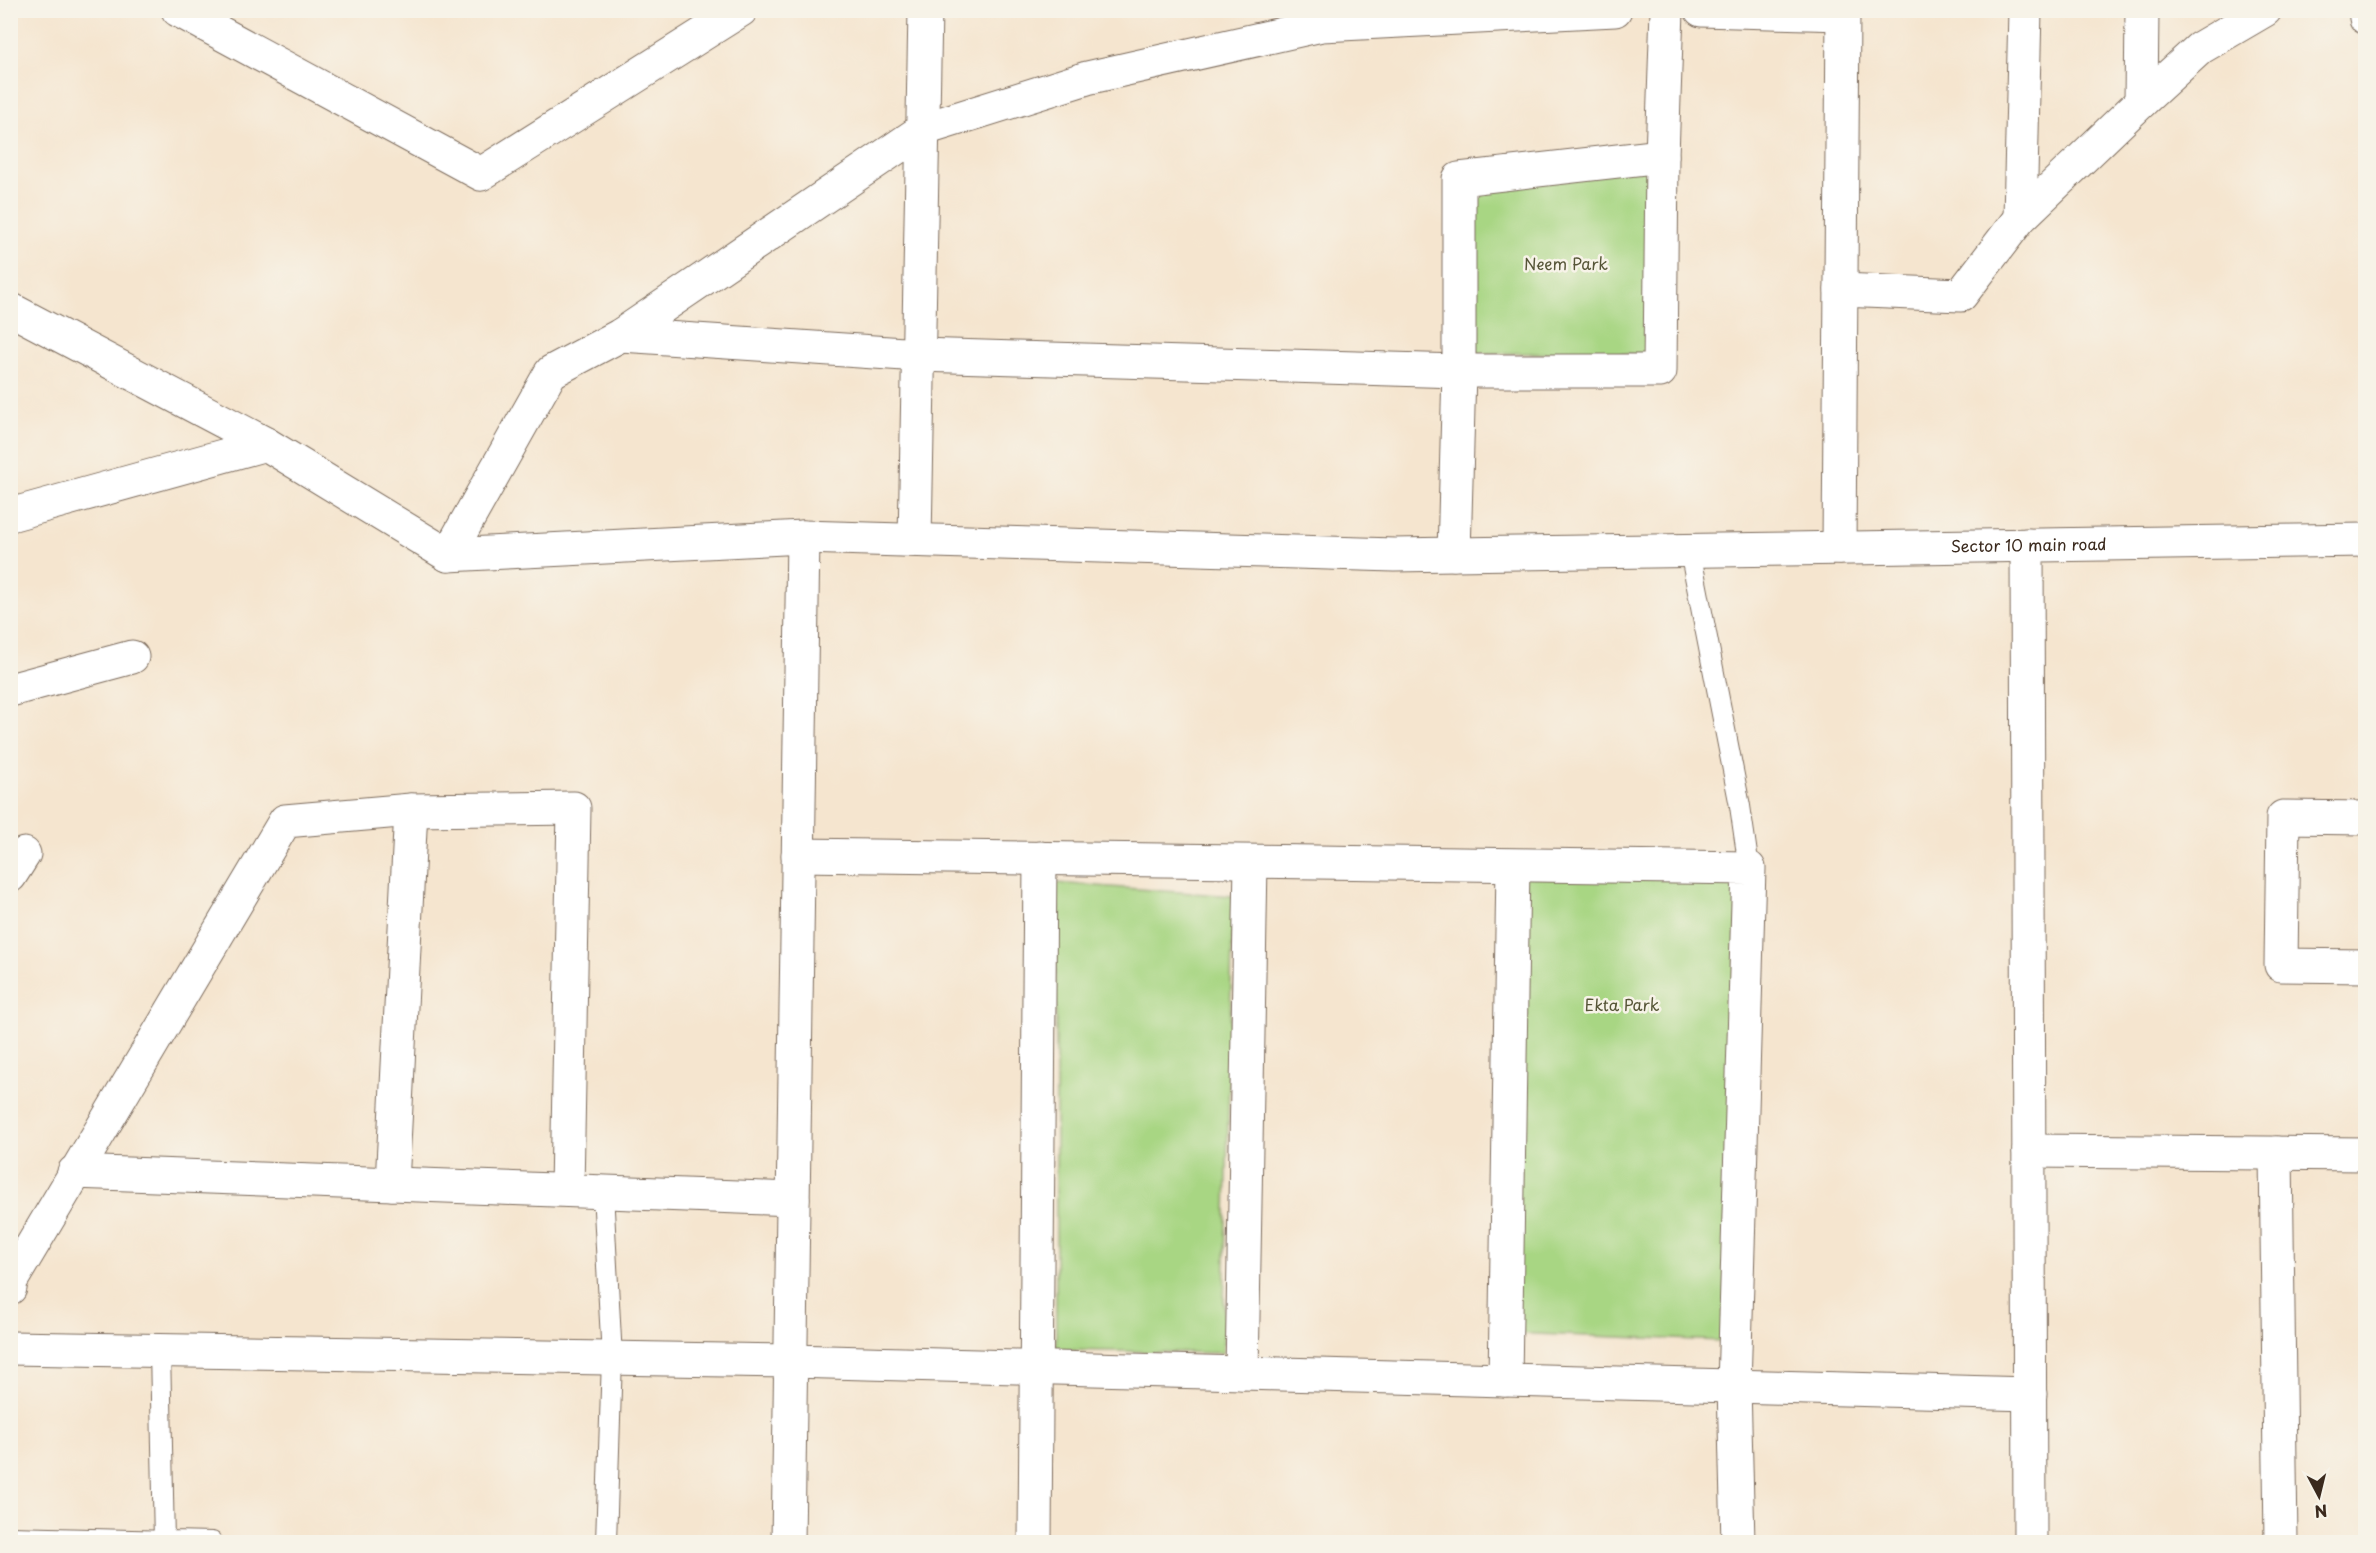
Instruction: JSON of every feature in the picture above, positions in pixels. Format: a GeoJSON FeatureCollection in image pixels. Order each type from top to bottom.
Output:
{"type":"FeatureCollection","features":[{"type":"Feature","properties":{"kind":"street"},"geometry":{"type":"LineString","coordinates":[[178,10],[481,174],[731,12]]}},
{"type":"Feature","properties":{"kind":"street"},"geometry":{"type":"LineString","coordinates":[[915,540],[925,10]]}},
{"type":"Feature","properties":{"kind":"street"},"geometry":{"type":"LineString","coordinates":[[10,309],[266,444],[448,555],[551,372],[621,335],[924,129],[1087,78],[1322,25],[1615,10]]}},
{"type":"Feature","properties":{"kind":"street"},"geometry":{"type":"LineString","coordinates":[[621,335],[919,355],[1459,370],[1660,371],[1662,156],[1667,10]]}},
{"type":"Feature","properties":{"kind":"street"},"geometry":{"type":"LineString","coordinates":[[1701,10],[1843,12],[1839,548]]}},
{"type":"Feature","properties":{"kind":"street"},"geometry":{"type":"LineString","coordinates":[[2020,218],[2025,10]]}},
{"type":"Feature","properties":{"kind":"street"},"geometry":{"type":"LineString","coordinates":[[2141,102],[2142,10]]}},
{"type":"Feature","properties":{"kind":"street"},"geometry":{"type":"LineString","coordinates":[[1841,290],[1961,295],[2020,218],[2141,102],[2200,48],[2265,10]]}},
{"type":"Feature","properties":{"kind":"street"},"geometry":{"type":"LineString","coordinates":[[2365,10],[2366,18]]}},
{"type":"Feature","properties":{"kind":"street"},"geometry":{"type":"LineString","coordinates":[[1454,554],[1459,370],[1459,179],[1662,156]]}},
{"type":"Feature","properties":{"kind":"street"},"geometry":{"type":"LineString","coordinates":[[10,514],[266,444]]}},
{"type":"Feature","properties":{"kind":"street"},"geometry":{"type":"LineString","coordinates":[[788,1542],[802,537]]}},
{"type":"Feature","properties":{"kind":"street","name":"Sector 10 main road"},"geometry":{"type":"LineString","coordinates":[[448,555],[802,537],[1394,555],[2366,540]]}},
{"type":"Feature","properties":{"kind":"street"},"geometry":{"type":"LineString","coordinates":[[2027,545],[2030,1542]]}},
{"type":"Feature","properties":{"kind":"street"},"geometry":{"type":"LineString","coordinates":[[10,690],[132,657]]}},
{"type":"Feature","properties":{"kind":"street"},"geometry":{"type":"LineString","coordinates":[[10,1288],[11,1281],[74,1172],[285,821],[411,810],[574,808],[567,1190]]}},
{"type":"Feature","properties":{"kind":"street"},"geometry":{"type":"LineString","coordinates":[[392,1184],[411,810]]}},
{"type":"Feature","properties":{"kind":"street"},"geometry":{"type":"LineString","coordinates":[[2366,818],[2283,817],[2281,965],[2366,966]]}},
{"type":"Feature","properties":{"kind":"street"},"geometry":{"type":"LineString","coordinates":[[798,855],[1749,868],[1734,1386],[1738,1542]]}},
{"type":"Feature","properties":{"kind":"street"},"geometry":{"type":"LineString","coordinates":[[1035,1542],[1040,858]]}},
{"type":"Feature","properties":{"kind":"street"},"geometry":{"type":"LineString","coordinates":[[1242,1373],[1251,862]]}},
{"type":"Feature","properties":{"kind":"street"},"geometry":{"type":"LineString","coordinates":[[1505,1380],[1513,866]]}},
{"type":"Feature","properties":{"kind":"street"},"geometry":{"type":"LineString","coordinates":[[2029,1151],[2366,1154]]}},
{"type":"Feature","properties":{"kind":"street"},"geometry":{"type":"LineString","coordinates":[[2276,1153],[2281,1542]]}},
{"type":"Feature","properties":{"kind":"street"},"geometry":{"type":"LineString","coordinates":[[74,1172],[793,1199]]}},
{"type":"Feature","properties":{"kind":"street"},"geometry":{"type":"LineString","coordinates":[[10,1348],[791,1361],[2030,1394]]}},
{"type":"Feature","properties":{"kind":"lane"},"geometry":{"type":"LineString","coordinates":[[1690,551],[1740,806],[1749,868]]}},
{"type":"Feature","properties":{"kind":"lane"},"geometry":{"type":"LineString","coordinates":[[603,1192],[612,1358],[606,1542]]}},
{"type":"Feature","properties":{"kind":"lane"},"geometry":{"type":"LineString","coordinates":[[160,1350],[164,1541]]}},
{"type":"Feature","properties":{"kind":"lane"},"geometry":{"type":"LineString","coordinates":[[21,1539],[212,1542]]}},
{"type":"Feature","properties":{"kind":"green space","name":"Neem Park"},"geometry":{"type":"Polygon","coordinates":[[[1656,163],[1654,354],[1475,353],[1468,186],[1656,163]]]}},
{"type":"Feature","properties":{"kind":"green space","name":"Ekta Park"},"geometry":{"type":"Polygon","coordinates":[[[1510,874],[1739,878],[1724,1341],[1506,1333],[1510,874]]]}},
{"type":"Feature","properties":{"kind":"green space"},"geometry":{"type":"Polygon","coordinates":[[[1056,883],[1233,896],[1223,1353],[1056,1350],[1056,883]]]}}]}
